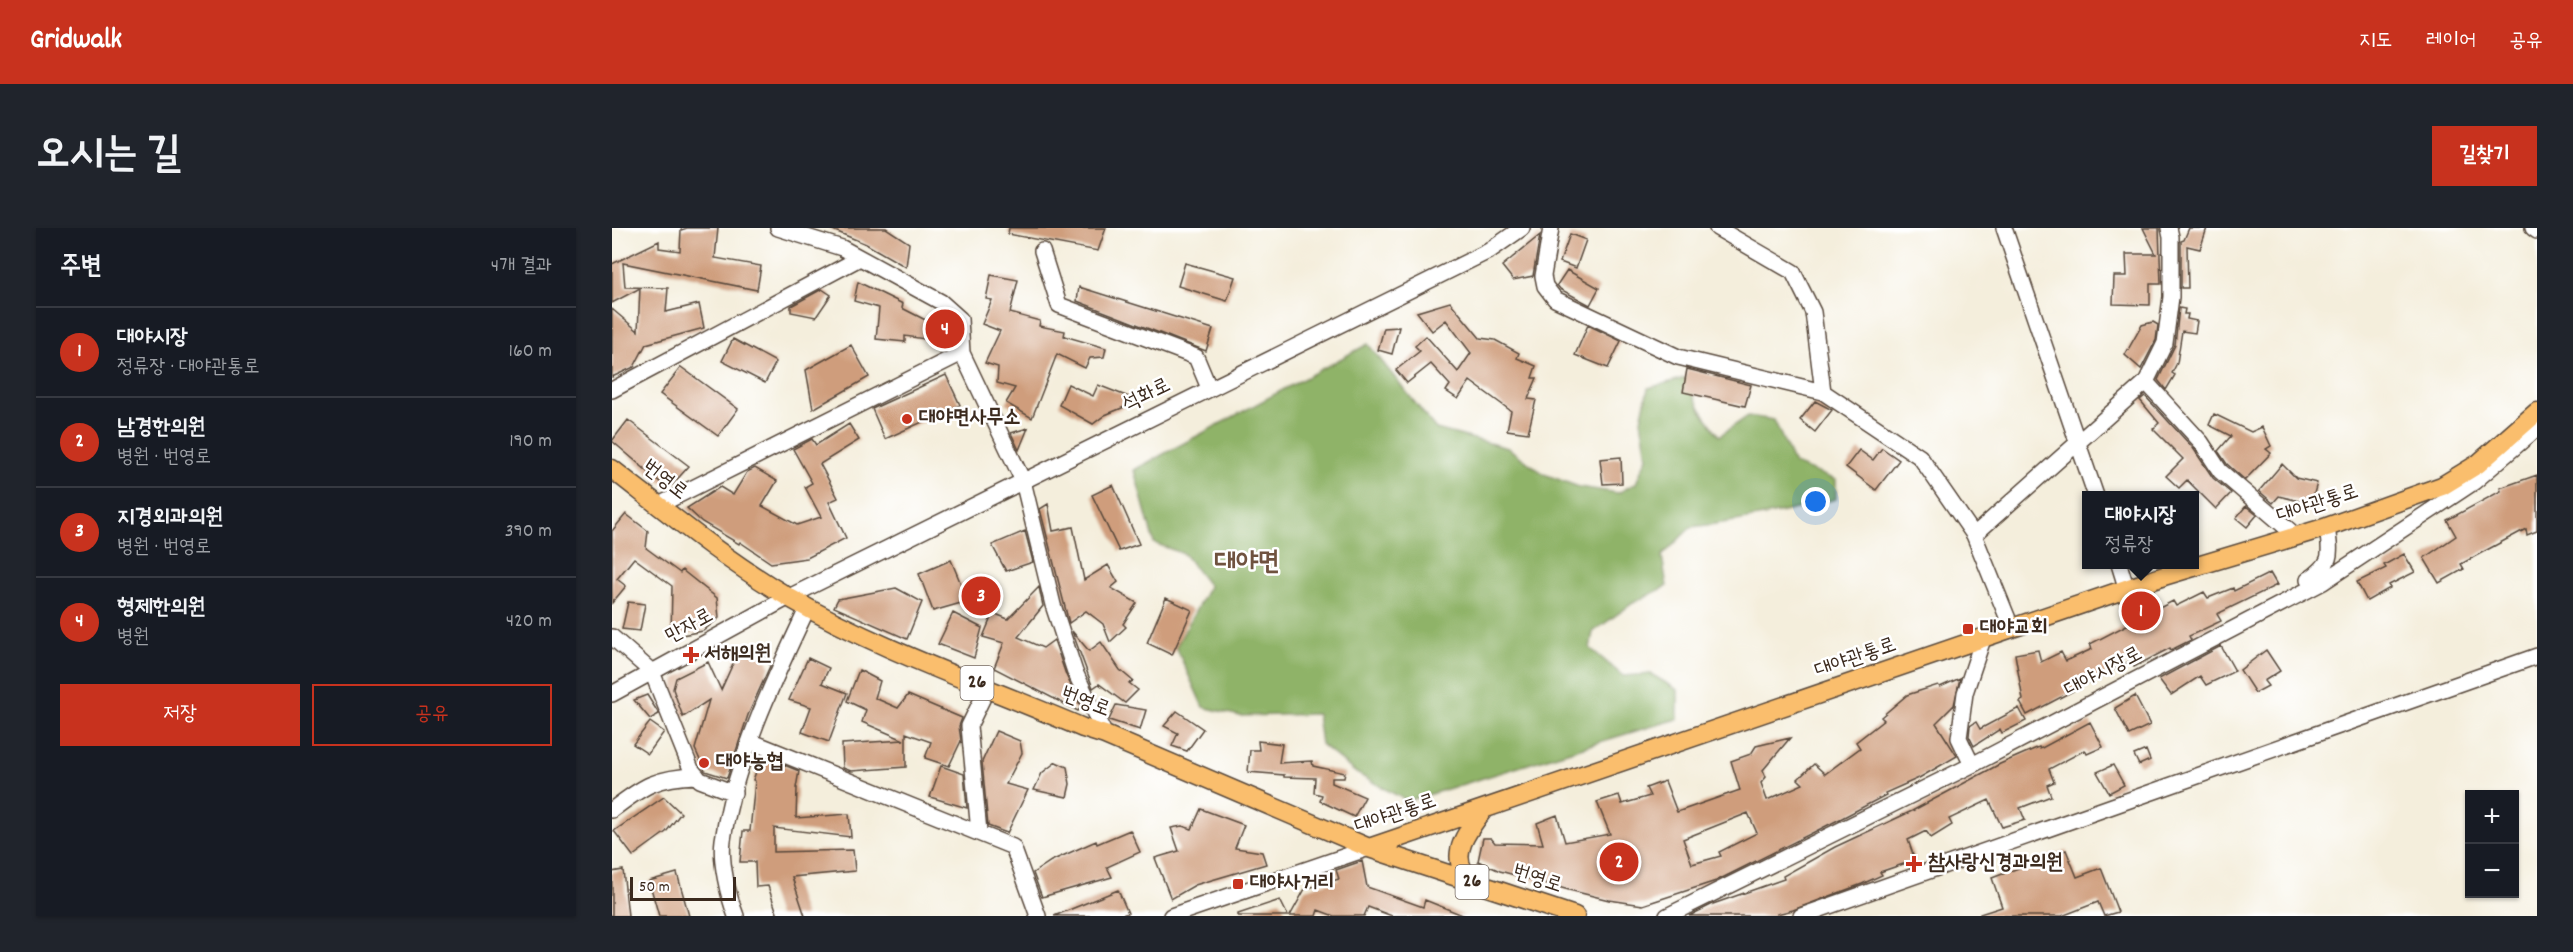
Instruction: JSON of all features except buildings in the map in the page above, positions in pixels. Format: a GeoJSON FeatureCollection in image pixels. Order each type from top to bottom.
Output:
{"type":"FeatureCollection","features":[{"type":"Feature","properties":{"kind":"main road","name":"대야관통로"},"geometry":{"type":"LineString","coordinates":[[2199,567],[2326,527],[2442,486],[2478,464],[2537,412]]}},
{"type":"Feature","properties":{"kind":"main road","name":"번영로"},"geometry":{"type":"LineString","coordinates":[[612,469],[725,558],[789,597],[900,653],[1105,735],[1370,848],[1575,916]]}},
{"type":"Feature","properties":{"kind":"main road","name":"대야관통로"},"geometry":{"type":"LineString","coordinates":[[1370,848],[2193,569]]}},
{"type":"Feature","properties":{"kind":"main road"},"geometry":{"type":"LineString","coordinates":[[1476,884],[1462,870],[1459,852],[1463,839],[1483,810]]}},
{"type":"Feature","properties":{"kind":"street"},"geometry":{"type":"LineString","coordinates":[[778,228],[842,248],[941,302],[960,319],[962,353],[1023,481],[1053,605],[1076,672],[1105,735]]}},
{"type":"Feature","properties":{"kind":"street","name":"석화로"},"geometry":{"type":"LineString","coordinates":[[789,597],[1489,251],[1522,228]]}},
{"type":"Feature","properties":{"kind":"street"},"geometry":{"type":"LineString","coordinates":[[1551,228],[1543,276],[1545,286],[1556,299],[1678,357],[1823,392],[1920,457],[1974,535],[2012,629]]}},
{"type":"Feature","properties":{"kind":"street"},"geometry":{"type":"LineString","coordinates":[[1717,228],[1793,272],[1813,312],[1823,392]]}},
{"type":"Feature","properties":{"kind":"street"},"geometry":{"type":"LineString","coordinates":[[2004,228],[2095,491]]}},
{"type":"Feature","properties":{"kind":"street"},"geometry":{"type":"LineString","coordinates":[[1974,535],[2146,382],[2165,343],[2171,297],[2169,228]]}},
{"type":"Feature","properties":{"kind":"street"},"geometry":{"type":"LineString","coordinates":[[2533,228],[2537,231]]}},
{"type":"Feature","properties":{"kind":"street"},"geometry":{"type":"LineString","coordinates":[[1042,251],[1059,306],[1196,357],[1209,388]]}},
{"type":"Feature","properties":{"kind":"street"},"geometry":{"type":"LineString","coordinates":[[612,390],[860,258]]}},
{"type":"Feature","properties":{"kind":"street"},"geometry":{"type":"LineString","coordinates":[[659,505],[962,353]]}},
{"type":"Feature","properties":{"kind":"street"},"geometry":{"type":"LineString","coordinates":[[2146,382],[2201,442],[2220,471],[2296,536]]}},
{"type":"Feature","properties":{"kind":"street","name":"대야시장로"},"geometry":{"type":"LineString","coordinates":[[1666,916],[1972,765],[2323,582],[2474,482],[2537,428]]}},
{"type":"Feature","properties":{"kind":"street"},"geometry":{"type":"LineString","coordinates":[[2255,618],[2325,569],[2330,551],[2326,527]]}},
{"type":"Feature","properties":{"kind":"street"},"geometry":{"type":"LineString","coordinates":[[2121,569],[2127,590]]}},
{"type":"Feature","properties":{"kind":"street","name":"만자로"},"geometry":{"type":"LineString","coordinates":[[612,693],[789,597]]}},
{"type":"Feature","properties":{"kind":"street"},"geometry":{"type":"LineString","coordinates":[[736,916],[728,893],[722,842],[750,741],[808,607]]}},
{"type":"Feature","properties":{"kind":"street"},"geometry":{"type":"LineString","coordinates":[[612,637],[652,672],[691,769],[700,780],[717,789],[734,794]]}},
{"type":"Feature","properties":{"kind":"street"},"geometry":{"type":"LineString","coordinates":[[1972,765],[1959,738],[1965,693],[1983,639]]}},
{"type":"Feature","properties":{"kind":"street"},"geometry":{"type":"LineString","coordinates":[[1801,916],[2537,656]]}},
{"type":"Feature","properties":{"kind":"street"},"geometry":{"type":"LineString","coordinates":[[979,832],[969,726],[988,687]]}},
{"type":"Feature","properties":{"kind":"street"},"geometry":{"type":"LineString","coordinates":[[750,741],[1013,847],[1038,916]]}},
{"type":"Feature","properties":{"kind":"street"},"geometry":{"type":"LineString","coordinates":[[612,810],[637,791],[659,780],[697,776]]}},
{"type":"Feature","properties":{"kind":"street","name":"대야관통로"},"geometry":{"type":"LineString","coordinates":[[1171,916],[1370,848]]}},
{"type":"Feature","properties":{"kind":"green space"},"geometry":{"type":"Polygon","coordinates":[[[1368,344],[1436,429],[1508,448],[1544,474],[1579,487],[1618,493],[1636,483],[1647,457],[1641,420],[1648,388],[1685,378],[1701,410],[1719,436],[1748,416],[1774,420],[1794,464],[1836,480],[1836,499],[1764,516],[1691,527],[1662,556],[1667,586],[1633,603],[1593,632],[1590,648],[1623,676],[1651,674],[1678,690],[1678,719],[1407,801],[1356,773],[1321,744],[1317,714],[1240,716],[1203,707],[1176,647],[1209,586],[1184,554],[1154,543],[1134,470],[1368,344]]]}},
{"type":"Feature","properties":{"kind":"place","name":"형제한의원"},"geometry":{"type":"Point","coordinates":[945,329]}},
{"type":"Feature","properties":{"kind":"place","name":"대야면사무소"},"geometry":{"type":"Point","coordinates":[907,419]}},
{"type":"Feature","properties":{"kind":"place","name":"지경외과의원"},"geometry":{"type":"Point","coordinates":[981,596]}},
{"type":"Feature","properties":{"kind":"place","name":"대야시장"},"geometry":{"type":"Point","coordinates":[2141,611]}},
{"type":"Feature","properties":{"kind":"place","name":"대야교회"},"geometry":{"type":"Point","coordinates":[1968,629]}},
{"type":"Feature","properties":{"kind":"place","name":"서해의원"},"geometry":{"type":"Point","coordinates":[691,655]}},
{"type":"Feature","properties":{"kind":"place","name":"대야농협"},"geometry":{"type":"Point","coordinates":[704,763]}},
{"type":"Feature","properties":{"kind":"place","name":"남경한의원"},"geometry":{"type":"Point","coordinates":[1619,862]}},
{"type":"Feature","properties":{"kind":"place","name":"참사랑신경과의원"},"geometry":{"type":"Point","coordinates":[1914,864]}},
{"type":"Feature","properties":{"kind":"place","name":"대야사거리"},"geometry":{"type":"Point","coordinates":[1238,884]}},
{"type":"Feature","properties":{"kind":"district","name":"대야면"},"geometry":{"type":"Point","coordinates":[1247,563]}}]}
